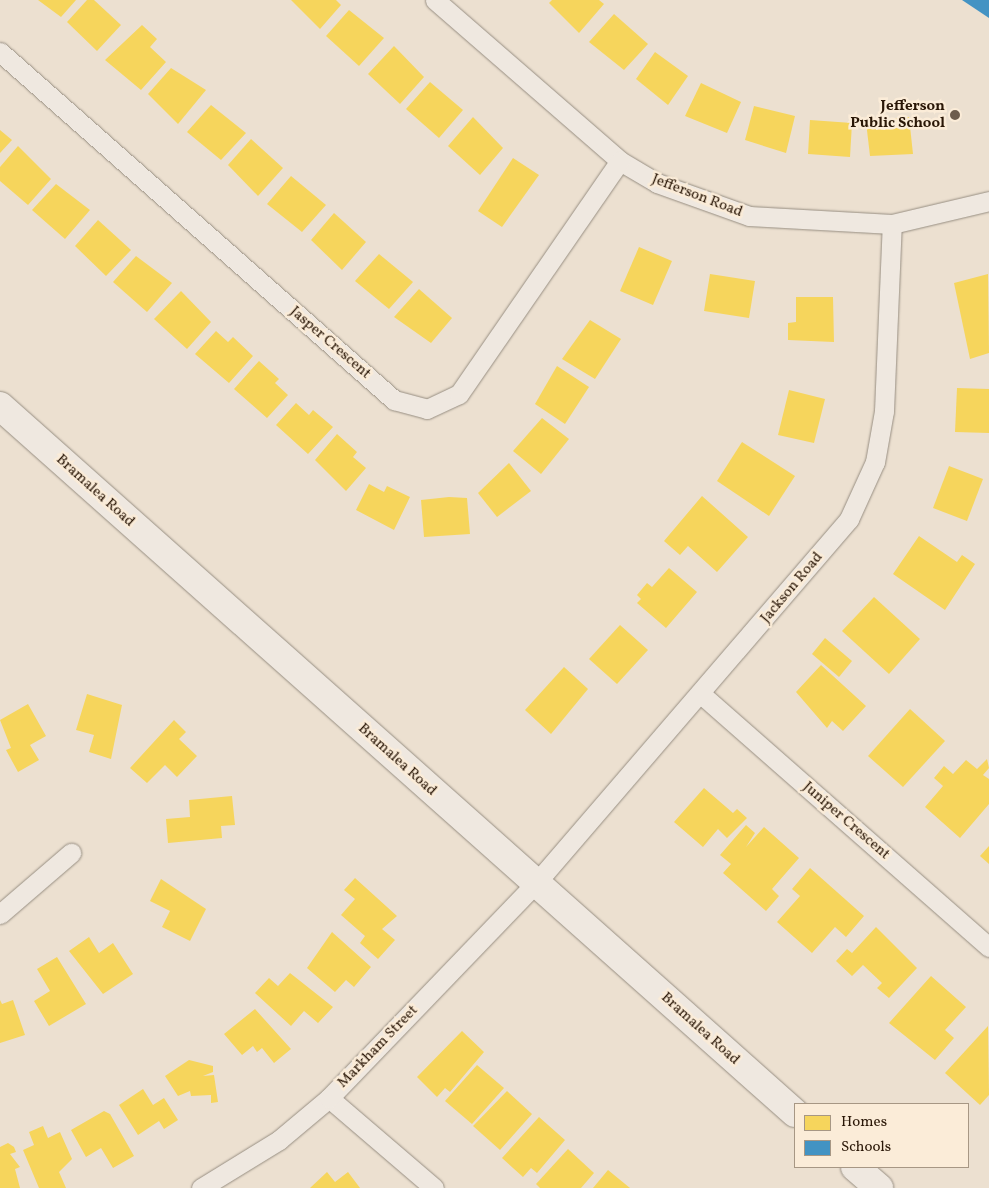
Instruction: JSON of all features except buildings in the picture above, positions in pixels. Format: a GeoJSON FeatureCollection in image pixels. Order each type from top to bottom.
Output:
{"type":"FeatureCollection","features":[{"type":"Feature","properties":{"kind":"main road","name":"Bramalea Road"},"geometry":{"type":"LineString","coordinates":[[0,406],[794,1113]]}},
{"type":"Feature","properties":{"kind":"main road"},"geometry":{"type":"LineString","coordinates":[[856,1168],[879,1188]]}},
{"type":"Feature","properties":{"kind":"street","name":"Jefferson Road"},"geometry":{"type":"LineString","coordinates":[[435,0],[620,161],[657,183],[749,216],[892,224],[989,201]]}},
{"type":"Feature","properties":{"kind":"street","name":"Jasper Crescent"},"geometry":{"type":"LineString","coordinates":[[0,52],[394,400],[427,409],[459,394],[620,161]]}},
{"type":"Feature","properties":{"kind":"street","name":"Jackson Road"},"geometry":{"type":"LineString","coordinates":[[536,883],[702,695],[849,519],[875,462],[884,411],[892,224]]}},
{"type":"Feature","properties":{"kind":"street","name":"Juniper Crescent"},"geometry":{"type":"LineString","coordinates":[[702,695],[989,947]]}},
{"type":"Feature","properties":{"kind":"street"},"geometry":{"type":"LineString","coordinates":[[0,914],[71,853]]}},
{"type":"Feature","properties":{"kind":"street","name":"Markham Street"},"geometry":{"type":"LineString","coordinates":[[201,1188],[279,1140],[328,1098],[536,883]]}},
{"type":"Feature","properties":{"kind":"street"},"geometry":{"type":"LineString","coordinates":[[328,1098],[434,1188]]}},
{"type":"Feature","properties":{"kind":"place","name":"Jefferson Public School"},"geometry":{"type":"Point","coordinates":[955,115]}}]}
